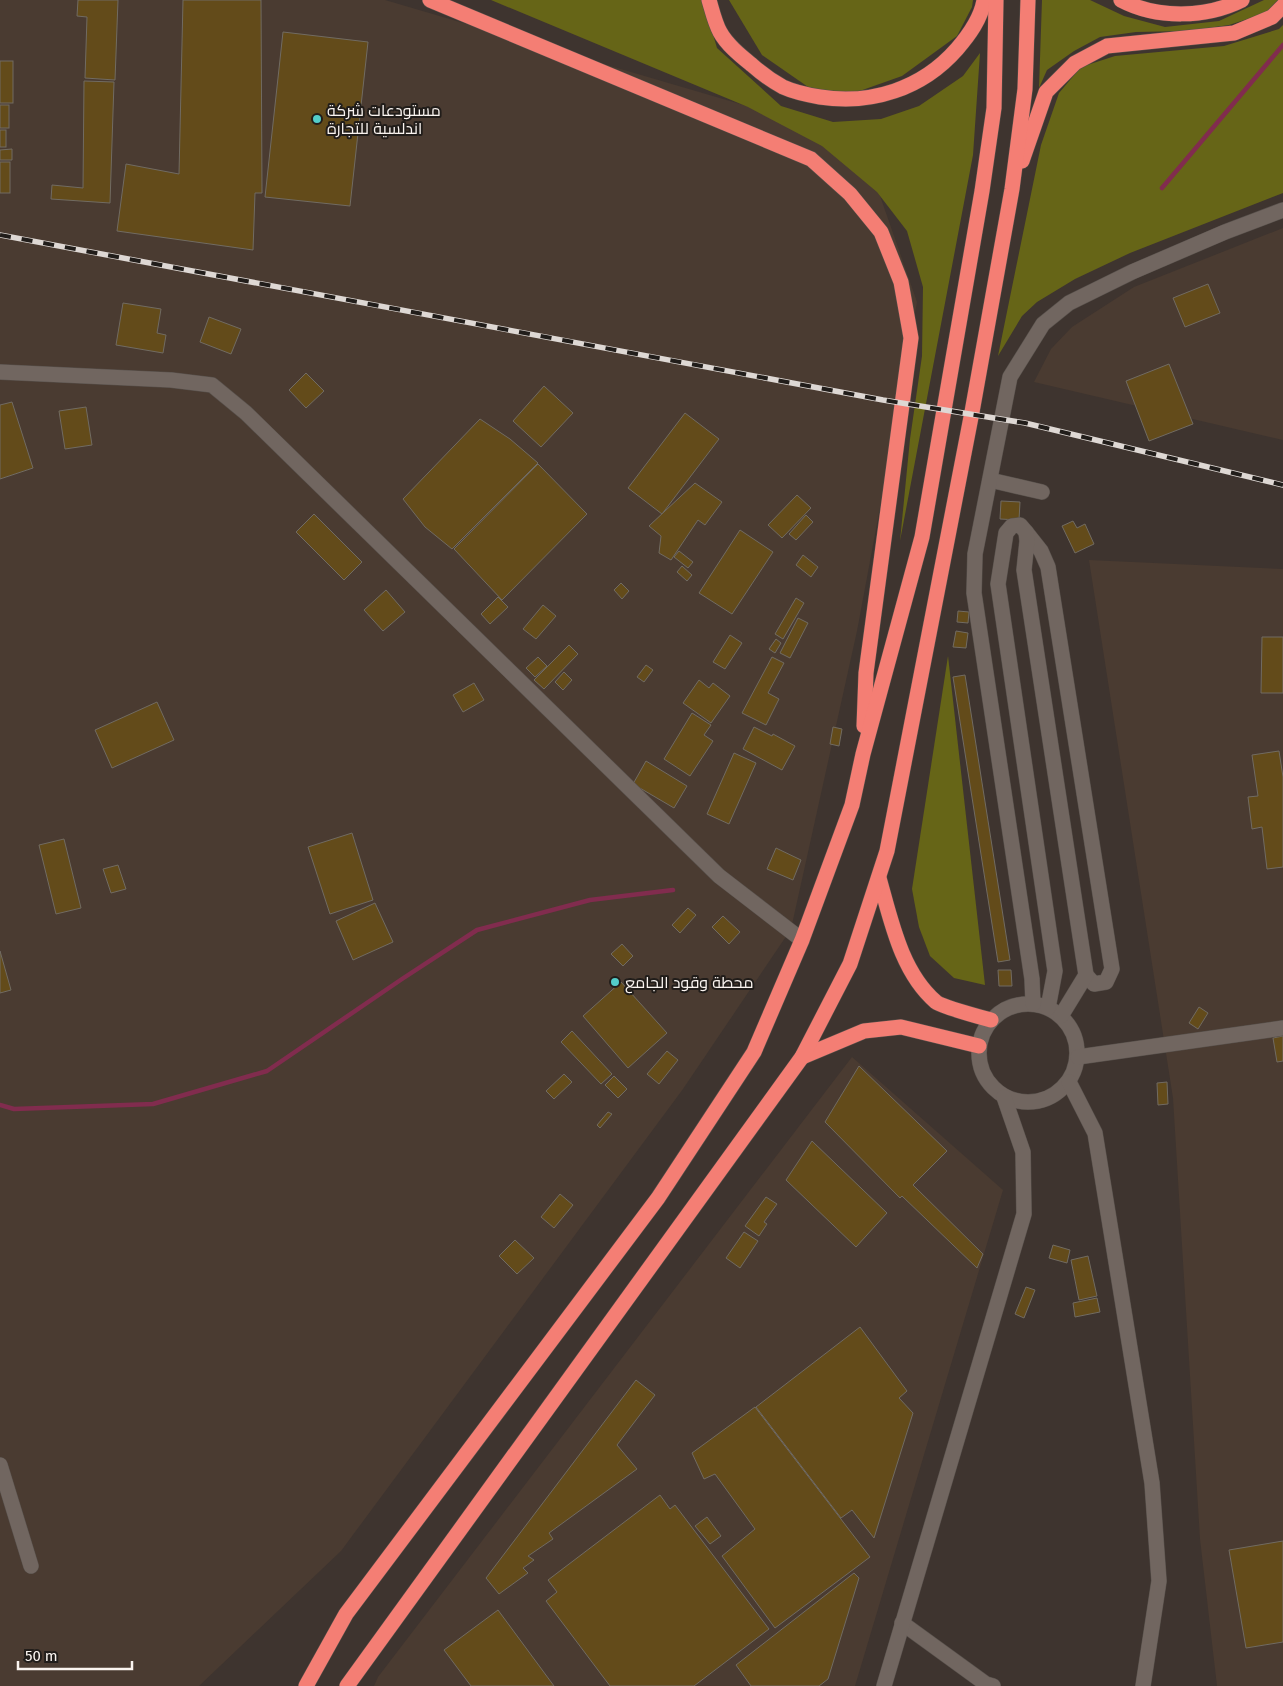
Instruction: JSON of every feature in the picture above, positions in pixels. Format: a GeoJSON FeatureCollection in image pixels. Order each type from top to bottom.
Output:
{"type":"FeatureCollection","features":[{"type":"Feature","properties":{"kind":"highway"},"geometry":{"type":"LineString","coordinates":[[430,0],[811,159],[850,194],[881,232],[901,282],[911,338],[866,673],[863,754]]}},
{"type":"Feature","properties":{"kind":"highway"},"geometry":{"type":"LineString","coordinates":[[709,0],[721,33],[740,55],[761,72],[784,87],[810,95],[841,100],[866,99],[897,90],[923,79],[949,59],[965,40],[982,12],[984,0]]}},
{"type":"Feature","properties":{"kind":"highway"},"geometry":{"type":"LineString","coordinates":[[306,1686],[346,1614],[658,1198],[754,1052],[802,940],[852,805],[863,754],[924,527],[982,191],[994,108],[996,0]]}},
{"type":"Feature","properties":{"kind":"highway"},"geometry":{"type":"LineString","coordinates":[[347,1686],[802,1057],[850,964],[887,851],[951,526],[1012,189],[1025,89],[1028,0]]}},
{"type":"Feature","properties":{"kind":"highway"},"geometry":{"type":"LineString","coordinates":[[1121,0],[1147,9],[1169,13],[1192,13],[1214,10],[1242,0]]}},
{"type":"Feature","properties":{"kind":"highway"},"geometry":{"type":"LineString","coordinates":[[1012,189],[1046,92],[1075,63],[1107,46],[1234,33],[1272,17],[1283,6]]}},
{"type":"Feature","properties":{"kind":"highway"},"geometry":{"type":"LineString","coordinates":[[879,878],[893,928],[912,974],[937,1003],[991,1020]]}},
{"type":"Feature","properties":{"kind":"highway"},"geometry":{"type":"LineString","coordinates":[[802,1057],[864,1031],[901,1027],[979,1046]]}},
{"type":"Feature","properties":{"kind":"street"},"geometry":{"type":"LineString","coordinates":[[1047,1009],[1018,1004],[1003,1010],[991,1020],[983,1033],[979,1046],[979,1062],[984,1076],[992,1088],[1004,1097],[1017,1102],[1032,1103],[1046,1100],[1059,1092],[1068,1082],[1075,1070],[1078,1057],[1076,1042],[1070,1028],[1047,1009],[1032,979],[974,593],[975,554],[1010,377],[1043,324],[1070,303],[1132,272],[1225,232],[1283,210]]}},
{"type":"Feature","properties":{"kind":"street"},"geometry":{"type":"LineString","coordinates":[[0,372],[171,380],[212,385],[246,413],[720,876],[802,940]]}},
{"type":"Feature","properties":{"kind":"street"},"geometry":{"type":"LineString","coordinates":[[990,480],[1042,492]]}},
{"type":"Feature","properties":{"kind":"street"},"geometry":{"type":"LineString","coordinates":[[1026,532],[1024,570],[1086,975],[1094,984],[1106,982],[1112,969],[1048,567],[1041,551],[1026,532],[1020,526],[1012,526],[1006,533],[998,584],[1055,971],[1047,1009]]}},
{"type":"Feature","properties":{"kind":"street"},"geometry":{"type":"LineString","coordinates":[[1047,1009],[1086,975]]}},
{"type":"Feature","properties":{"kind":"street"},"geometry":{"type":"LineString","coordinates":[[1078,1057],[1283,1028]]}},
{"type":"Feature","properties":{"kind":"street"},"geometry":{"type":"LineString","coordinates":[[1068,1082],[1095,1133],[1152,1483],[1159,1581],[1142,1686]]}},
{"type":"Feature","properties":{"kind":"street"},"geometry":{"type":"LineString","coordinates":[[884,1686],[1024,1214],[1023,1152],[1004,1097]]}},
{"type":"Feature","properties":{"kind":"street"},"geometry":{"type":"LineString","coordinates":[[0,1465],[31,1566]]}},
{"type":"Feature","properties":{"kind":"street"},"geometry":{"type":"LineString","coordinates":[[902,1623],[986,1684],[993,1686]]}},
{"type":"Feature","properties":{"kind":"shaded area"},"geometry":{"type":"Polygon","coordinates":[[[0,0],[385,0],[774,114],[871,170],[917,302],[857,631],[791,929],[683,1089],[341,1551],[199,1686],[0,1686],[0,0]]]}},
{"type":"Feature","properties":{"kind":"shaded area"},"geometry":{"type":"Polygon","coordinates":[[[491,0],[703,0],[717,48],[781,106],[833,122],[881,119],[919,106],[963,76],[980,53],[973,155],[900,541],[910,439],[922,356],[923,287],[907,231],[877,192],[822,146],[748,107],[491,0]]]}},
{"type":"Feature","properties":{"kind":"shaded area"},"geometry":{"type":"Polygon","coordinates":[[[729,0],[973,0],[972,7],[957,36],[902,76],[854,93],[811,89],[762,55],[729,0]]]}},
{"type":"Feature","properties":{"kind":"shaded area"},"geometry":{"type":"Polygon","coordinates":[[[1042,0],[1090,0],[1124,16],[1165,27],[1219,21],[1264,0],[1278,0],[1266,13],[1229,25],[1187,31],[1136,32],[1100,37],[1074,51],[1047,70],[1039,88],[1042,0]]]}},
{"type":"Feature","properties":{"kind":"shaded area"},"geometry":{"type":"Polygon","coordinates":[[[1283,25],[1283,193],[1130,253],[1075,279],[1037,302],[1022,316],[998,356],[1041,145],[1059,93],[1081,67],[1115,56],[1224,46],[1279,29],[1283,25]]]}},
{"type":"Feature","properties":{"kind":"shaded area"},"geometry":{"type":"Polygon","coordinates":[[[1283,228],[1283,440],[1034,382],[1051,349],[1072,327],[1134,287],[1283,228]]]}},
{"type":"Feature","properties":{"kind":"shaded area"},"geometry":{"type":"Polygon","coordinates":[[[1089,560],[1283,569],[1283,1686],[1217,1686],[1200,1539],[1173,1098],[1089,560]]]}},
{"type":"Feature","properties":{"kind":"shaded area"},"geometry":{"type":"Polygon","coordinates":[[[948,656],[985,985],[954,978],[930,956],[919,927],[912,889],[948,656]]]}},
{"type":"Feature","properties":{"kind":"shaded area"},"geometry":{"type":"Polygon","coordinates":[[[852,1057],[1003,1190],[855,1686],[374,1686],[378,1677],[852,1057]]]}},
{"type":"Feature","properties":{"kind":"building"},"geometry":{"type":"Polygon","coordinates":[[[78,0],[118,0],[115,80],[85,78],[87,17],[77,16],[78,0]]]}},
{"type":"Feature","properties":{"kind":"building"},"geometry":{"type":"Polygon","coordinates":[[[183,0],[261,0],[262,193],[255,193],[253,250],[117,231],[126,164],[179,174],[183,0]]]}},
{"type":"Feature","properties":{"kind":"building","name":"مستودعات شركة اندلسية للتجارة"},"geometry":{"type":"Polygon","coordinates":[[[283,32],[368,42],[350,206],[265,197],[283,32]]]}},
{"type":"Feature","properties":{"kind":"building"},"geometry":{"type":"Polygon","coordinates":[[[0,61],[13,61],[13,103],[0,103],[0,61]]]}},
{"type":"Feature","properties":{"kind":"building"},"geometry":{"type":"Polygon","coordinates":[[[84,81],[114,82],[110,203],[51,199],[52,185],[83,188],[84,81]]]}},
{"type":"Feature","properties":{"kind":"building"},"geometry":{"type":"Polygon","coordinates":[[[0,105],[9,105],[9,128],[0,128],[0,105]]]}},
{"type":"Feature","properties":{"kind":"building"},"geometry":{"type":"Polygon","coordinates":[[[0,130],[6,130],[6,147],[0,147],[0,130]]]}},
{"type":"Feature","properties":{"kind":"building"},"geometry":{"type":"Polygon","coordinates":[[[12,149],[12,160],[0,160],[0,150],[12,149]]]}},
{"type":"Feature","properties":{"kind":"building"},"geometry":{"type":"Polygon","coordinates":[[[0,162],[10,162],[10,193],[0,193],[0,162]]]}},
{"type":"Feature","properties":{"kind":"building"},"geometry":{"type":"Polygon","coordinates":[[[1208,284],[1220,313],[1185,327],[1173,298],[1208,284]]]}},
{"type":"Feature","properties":{"kind":"building"},"geometry":{"type":"Polygon","coordinates":[[[123,303],[161,309],[157,333],[166,335],[163,353],[116,345],[123,303]]]}},
{"type":"Feature","properties":{"kind":"building"},"geometry":{"type":"Polygon","coordinates":[[[209,317],[241,329],[231,354],[200,342],[209,317]]]}},
{"type":"Feature","properties":{"kind":"building"},"geometry":{"type":"Polygon","coordinates":[[[1169,364],[1193,424],[1149,441],[1126,381],[1169,364]]]}},
{"type":"Feature","properties":{"kind":"building"},"geometry":{"type":"Polygon","coordinates":[[[306,373],[324,391],[306,408],[289,390],[306,373]]]}},
{"type":"Feature","properties":{"kind":"building"},"geometry":{"type":"Polygon","coordinates":[[[544,386],[573,413],[541,447],[513,421],[544,386]]]}},
{"type":"Feature","properties":{"kind":"building"},"geometry":{"type":"Polygon","coordinates":[[[12,402],[33,468],[0,479],[0,405],[12,402]]]}},
{"type":"Feature","properties":{"kind":"building"},"geometry":{"type":"Polygon","coordinates":[[[86,407],[92,445],[65,449],[59,411],[86,407]]]}},
{"type":"Feature","properties":{"kind":"building"},"geometry":{"type":"Polygon","coordinates":[[[685,413],[719,439],[662,514],[628,488],[685,413]]]}},
{"type":"Feature","properties":{"kind":"building"},"geometry":{"type":"Polygon","coordinates":[[[480,419],[510,439],[538,463],[452,549],[425,527],[403,499],[480,419]]]}},
{"type":"Feature","properties":{"kind":"building"},"geometry":{"type":"Polygon","coordinates":[[[538,464],[587,514],[502,600],[454,549],[538,464]]]}},
{"type":"Feature","properties":{"kind":"building"},"geometry":{"type":"Polygon","coordinates":[[[695,483],[722,502],[705,525],[698,520],[671,560],[659,553],[661,536],[649,526],[695,483]]]}},
{"type":"Feature","properties":{"kind":"building"},"geometry":{"type":"Polygon","coordinates":[[[797,495],[811,508],[782,538],[768,525],[797,495]]]}},
{"type":"Feature","properties":{"kind":"building"},"geometry":{"type":"Polygon","coordinates":[[[1001,501],[1020,502],[1019,520],[1000,519],[1001,501]]]}},
{"type":"Feature","properties":{"kind":"building"},"geometry":{"type":"Polygon","coordinates":[[[314,514],[362,562],[344,580],[296,532],[314,514]]]}},
{"type":"Feature","properties":{"kind":"building"},"geometry":{"type":"Polygon","coordinates":[[[806,515],[813,522],[796,540],[789,534],[806,515]]]}},
{"type":"Feature","properties":{"kind":"building"},"geometry":{"type":"Polygon","coordinates":[[[1073,521],[1077,528],[1085,524],[1094,544],[1075,553],[1062,526],[1073,521]]]}},
{"type":"Feature","properties":{"kind":"building"},"geometry":{"type":"Polygon","coordinates":[[[740,530],[773,552],[732,614],[699,593],[740,530]]]}},
{"type":"Feature","properties":{"kind":"building"},"geometry":{"type":"Polygon","coordinates":[[[679,551],[693,562],[688,568],[674,557],[679,551]]]}},
{"type":"Feature","properties":{"kind":"building"},"geometry":{"type":"Polygon","coordinates":[[[803,555],[818,567],[811,577],[796,565],[803,555]]]}},
{"type":"Feature","properties":{"kind":"building"},"geometry":{"type":"Polygon","coordinates":[[[682,566],[692,575],[687,581],[677,572],[682,566]]]}},
{"type":"Feature","properties":{"kind":"building"},"geometry":{"type":"Polygon","coordinates":[[[621,583],[629,591],[622,599],[614,590],[621,583]]]}},
{"type":"Feature","properties":{"kind":"building"},"geometry":{"type":"Polygon","coordinates":[[[386,590],[405,612],[383,631],[364,610],[386,590]]]}},
{"type":"Feature","properties":{"kind":"building"},"geometry":{"type":"Polygon","coordinates":[[[498,597],[508,607],[490,624],[481,614],[498,597]]]}},
{"type":"Feature","properties":{"kind":"building"},"geometry":{"type":"Polygon","coordinates":[[[796,598],[804,603],[783,639],[775,634],[796,598]]]}},
{"type":"Feature","properties":{"kind":"building"},"geometry":{"type":"Polygon","coordinates":[[[543,605],[556,616],[536,639],[523,629],[543,605]]]}},
{"type":"Feature","properties":{"kind":"building"},"geometry":{"type":"Polygon","coordinates":[[[958,611],[969,612],[968,623],[957,622],[958,611]]]}},
{"type":"Feature","properties":{"kind":"building"},"geometry":{"type":"Polygon","coordinates":[[[798,618],[808,623],[790,658],[780,653],[798,618]]]}},
{"type":"Feature","properties":{"kind":"building"},"geometry":{"type":"Polygon","coordinates":[[[956,631],[968,633],[966,648],[953,647],[956,631]]]}},
{"type":"Feature","properties":{"kind":"building"},"geometry":{"type":"Polygon","coordinates":[[[730,635],[742,643],[725,669],[713,662],[730,635]]]}},
{"type":"Feature","properties":{"kind":"building"},"geometry":{"type":"Polygon","coordinates":[[[1262,637],[1283,637],[1283,693],[1261,693],[1262,637]]]}},
{"type":"Feature","properties":{"kind":"building"},"geometry":{"type":"Polygon","coordinates":[[[776,639],[781,643],[775,653],[769,649],[776,639]]]}},
{"type":"Feature","properties":{"kind":"building"},"geometry":{"type":"Polygon","coordinates":[[[569,645],[578,654],[544,689],[534,680],[569,645]]]}},
{"type":"Feature","properties":{"kind":"building"},"geometry":{"type":"Polygon","coordinates":[[[538,657],[547,666],[535,677],[526,668],[538,657]]]}},
{"type":"Feature","properties":{"kind":"building"},"geometry":{"type":"Polygon","coordinates":[[[772,657],[784,663],[768,693],[779,699],[766,725],[742,713],[772,657]]]}},
{"type":"Feature","properties":{"kind":"building"},"geometry":{"type":"Polygon","coordinates":[[[646,665],[653,670],[644,682],[637,677],[646,665]]]}},
{"type":"Feature","properties":{"kind":"building"},"geometry":{"type":"Polygon","coordinates":[[[564,672],[572,680],[563,690],[555,682],[564,672]]]}},
{"type":"Feature","properties":{"kind":"building"},"geometry":{"type":"Polygon","coordinates":[[[965,675],[1010,960],[998,962],[953,677],[965,675]]]}},
{"type":"Feature","properties":{"kind":"building"},"geometry":{"type":"Polygon","coordinates":[[[699,680],[709,688],[713,683],[730,696],[711,723],[683,703],[699,680]]]}},
{"type":"Feature","properties":{"kind":"building"},"geometry":{"type":"Polygon","coordinates":[[[474,683],[484,700],[463,712],[453,695],[474,683]]]}},
{"type":"Feature","properties":{"kind":"building"},"geometry":{"type":"Polygon","coordinates":[[[157,702],[174,740],[112,768],[95,730],[157,702]]]}},
{"type":"Feature","properties":{"kind":"building"},"geometry":{"type":"Polygon","coordinates":[[[692,713],[711,725],[704,735],[713,741],[690,776],[664,759],[692,713]]]}},
{"type":"Feature","properties":{"kind":"building"},"geometry":{"type":"Polygon","coordinates":[[[754,727],[772,736],[773,734],[795,746],[782,770],[743,749],[754,727]]]}},
{"type":"Feature","properties":{"kind":"building"},"geometry":{"type":"Polygon","coordinates":[[[833,727],[842,729],[839,746],[830,744],[833,727]]]}},
{"type":"Feature","properties":{"kind":"building"},"geometry":{"type":"Polygon","coordinates":[[[1279,751],[1283,777],[1283,867],[1267,869],[1262,827],[1252,829],[1248,797],[1258,796],[1252,755],[1279,751]]]}},
{"type":"Feature","properties":{"kind":"building"},"geometry":{"type":"Polygon","coordinates":[[[734,753],[756,763],[729,824],[707,814],[734,753]]]}},
{"type":"Feature","properties":{"kind":"building"},"geometry":{"type":"Polygon","coordinates":[[[646,761],[687,786],[674,808],[633,784],[646,761]]]}},
{"type":"Feature","properties":{"kind":"building"},"geometry":{"type":"Polygon","coordinates":[[[352,833],[373,900],[330,914],[308,847],[352,833]]]}},
{"type":"Feature","properties":{"kind":"building"},"geometry":{"type":"Polygon","coordinates":[[[64,839],[81,908],[56,914],[39,845],[64,839]]]}},
{"type":"Feature","properties":{"kind":"building"},"geometry":{"type":"Polygon","coordinates":[[[776,848],[801,860],[793,880],[767,869],[776,848]]]}},
{"type":"Feature","properties":{"kind":"building"},"geometry":{"type":"Polygon","coordinates":[[[118,865],[126,889],[111,893],[103,869],[118,865]]]}},
{"type":"Feature","properties":{"kind":"building"},"geometry":{"type":"Polygon","coordinates":[[[375,903],[393,942],[353,960],[336,921],[375,903]]]}},
{"type":"Feature","properties":{"kind":"building"},"geometry":{"type":"Polygon","coordinates":[[[688,908],[696,915],[680,933],[672,925],[688,908]]]}},
{"type":"Feature","properties":{"kind":"building"},"geometry":{"type":"Polygon","coordinates":[[[723,916],[740,932],[729,944],[712,927],[723,916]]]}},
{"type":"Feature","properties":{"kind":"building"},"geometry":{"type":"Polygon","coordinates":[[[622,944],[633,956],[623,966],[611,954],[622,944]]]}},
{"type":"Feature","properties":{"kind":"building"},"geometry":{"type":"Polygon","coordinates":[[[0,951],[11,990],[0,993],[0,951]]]}},
{"type":"Feature","properties":{"kind":"building"},"geometry":{"type":"Polygon","coordinates":[[[998,970],[1011,970],[1012,986],[999,986],[998,970]]]}},
{"type":"Feature","properties":{"kind":"building"},"geometry":{"type":"Polygon","coordinates":[[[621,982],[667,1033],[628,1068],[583,1016],[621,982]]]}},
{"type":"Feature","properties":{"kind":"building"},"geometry":{"type":"Polygon","coordinates":[[[1199,1007],[1208,1013],[1198,1029],[1189,1023],[1199,1007]]]}},
{"type":"Feature","properties":{"kind":"building"},"geometry":{"type":"Polygon","coordinates":[[[572,1031],[612,1074],[601,1084],[561,1042],[572,1031]]]}},
{"type":"Feature","properties":{"kind":"building"},"geometry":{"type":"Polygon","coordinates":[[[1283,1036],[1283,1061],[1277,1062],[1273,1038],[1283,1036]]]}},
{"type":"Feature","properties":{"kind":"building"},"geometry":{"type":"Polygon","coordinates":[[[667,1051],[678,1060],[659,1084],[647,1074],[667,1051]]]}},
{"type":"Feature","properties":{"kind":"building"},"geometry":{"type":"Polygon","coordinates":[[[859,1066],[947,1151],[913,1185],[983,1254],[977,1268],[902,1196],[900,1198],[825,1122],[859,1066]]]}},
{"type":"Feature","properties":{"kind":"building"},"geometry":{"type":"Polygon","coordinates":[[[564,1074],[572,1082],[554,1099],[546,1091],[564,1074]]]}},
{"type":"Feature","properties":{"kind":"building"},"geometry":{"type":"Polygon","coordinates":[[[614,1076],[627,1089],[618,1098],[605,1085],[614,1076]]]}},
{"type":"Feature","properties":{"kind":"building"},"geometry":{"type":"Polygon","coordinates":[[[1167,1082],[1168,1104],[1158,1105],[1157,1083],[1167,1082]]]}},
{"type":"Feature","properties":{"kind":"building"},"geometry":{"type":"Polygon","coordinates":[[[608,1112],[612,1114],[600,1128],[597,1125],[608,1112]]]}},
{"type":"Feature","properties":{"kind":"building"},"geometry":{"type":"Polygon","coordinates":[[[812,1141],[887,1213],[856,1247],[786,1180],[812,1141]]]}},
{"type":"Feature","properties":{"kind":"building"},"geometry":{"type":"Polygon","coordinates":[[[560,1194],[573,1205],[554,1228],[541,1217],[560,1194]]]}},
{"type":"Feature","properties":{"kind":"building"},"geometry":{"type":"Polygon","coordinates":[[[766,1197],[777,1204],[764,1222],[767,1224],[759,1236],[745,1226],[766,1197]]]}},
{"type":"Feature","properties":{"kind":"building"},"geometry":{"type":"Polygon","coordinates":[[[744,1232],[758,1241],[740,1268],[726,1258],[744,1232]]]}},
{"type":"Feature","properties":{"kind":"building"},"geometry":{"type":"Polygon","coordinates":[[[515,1240],[534,1258],[517,1274],[499,1256],[515,1240]]]}},
{"type":"Feature","properties":{"kind":"building"},"geometry":{"type":"Polygon","coordinates":[[[1053,1245],[1070,1250],[1067,1263],[1049,1258],[1053,1245]]]}},
{"type":"Feature","properties":{"kind":"building"},"geometry":{"type":"Polygon","coordinates":[[[1088,1256],[1097,1296],[1079,1300],[1071,1260],[1088,1256]]]}},
{"type":"Feature","properties":{"kind":"building"},"geometry":{"type":"Polygon","coordinates":[[[1026,1287],[1035,1290],[1024,1318],[1015,1314],[1026,1287]]]}},
{"type":"Feature","properties":{"kind":"building"},"geometry":{"type":"Polygon","coordinates":[[[1097,1298],[1100,1312],[1075,1317],[1073,1303],[1097,1298]]]}},
{"type":"Feature","properties":{"kind":"building"},"geometry":{"type":"Polygon","coordinates":[[[860,1327],[907,1391],[899,1398],[913,1413],[874,1538],[852,1510],[841,1518],[756,1407],[860,1327]]]}},
{"type":"Feature","properties":{"kind":"building"},"geometry":{"type":"Polygon","coordinates":[[[636,1380],[655,1395],[617,1445],[637,1469],[549,1533],[553,1539],[528,1556],[534,1560],[523,1568],[528,1573],[499,1594],[486,1578],[636,1380]]]}},
{"type":"Feature","properties":{"kind":"building"},"geometry":{"type":"Polygon","coordinates":[[[755,1407],[870,1557],[775,1628],[722,1556],[755,1529],[715,1474],[704,1479],[692,1453],[755,1407]]]}},
{"type":"Feature","properties":{"kind":"building"},"geometry":{"type":"Polygon","coordinates":[[[660,1495],[670,1509],[675,1505],[769,1629],[694,1686],[610,1686],[546,1601],[557,1592],[548,1580],[660,1495]]]}},
{"type":"Feature","properties":{"kind":"building"},"geometry":{"type":"Polygon","coordinates":[[[707,1517],[721,1536],[710,1544],[695,1526],[707,1517]]]}},
{"type":"Feature","properties":{"kind":"building"},"geometry":{"type":"Polygon","coordinates":[[[1283,1541],[1283,1642],[1246,1648],[1229,1550],[1283,1541]]]}},
{"type":"Feature","properties":{"kind":"building"},"geometry":{"type":"Polygon","coordinates":[[[854,1573],[859,1578],[828,1679],[819,1686],[751,1686],[736,1665],[854,1573]]]}},
{"type":"Feature","properties":{"kind":"building"},"geometry":{"type":"Polygon","coordinates":[[[498,1610],[554,1686],[471,1686],[444,1650],[498,1610]]]}},
{"type":"Feature","properties":{"kind":"waterway"},"geometry":{"type":"LineString","coordinates":[[1162,188],[1283,45]]}},
{"type":"Feature","properties":{"kind":"waterway"},"geometry":{"type":"LineString","coordinates":[[0,1105],[14,1109],[153,1104],[267,1071],[477,930],[590,900],[673,890]]}},
{"type":"Feature","properties":{"kind":"railway"},"geometry":{"type":"LineString","coordinates":[[0,235],[883,400],[1025,423],[1283,485]]}},
{"type":"Feature","properties":{"kind":"place","name":"مستودعات شركة اندلسية للتجارة"},"geometry":{"type":"Point","coordinates":[317,119]}},
{"type":"Feature","properties":{"kind":"place","name":"محطة وقود الجامع"},"geometry":{"type":"Point","coordinates":[615,982]}}]}
